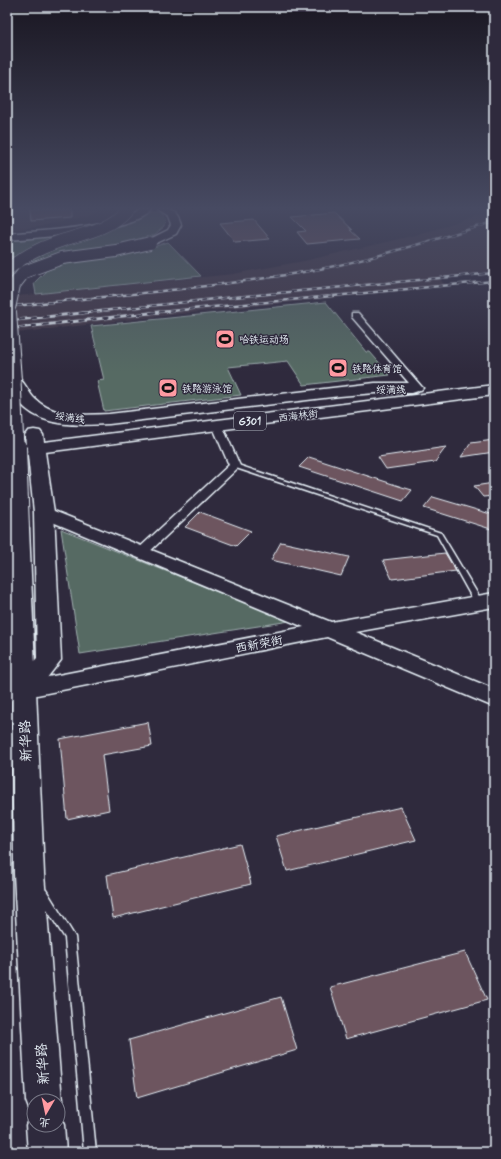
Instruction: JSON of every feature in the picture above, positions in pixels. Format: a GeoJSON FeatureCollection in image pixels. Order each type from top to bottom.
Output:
{"type":"FeatureCollection","features":[{"type":"Feature","properties":{"kind":"highway"},"geometry":{"type":"LineString","coordinates":[[13,380],[7,311],[14,285],[21,276],[30,269],[44,264]]}},
{"type":"Feature","properties":{"kind":"highway","name":"西海林街"},"geometry":{"type":"LineString","coordinates":[[7,452],[34,441],[494,378]]}},
{"type":"Feature","properties":{"kind":"highway","name":"绥满线"},"geometry":{"type":"LineString","coordinates":[[13,380],[26,399],[43,412],[60,418],[81,420],[109,420],[340,391],[375,388],[415,388]]}},
{"type":"Feature","properties":{"kind":"highway","name":"西海林街"},"geometry":{"type":"LineString","coordinates":[[7,438],[34,441],[217,425],[494,390]]}},
{"type":"Feature","properties":{"kind":"highway"},"geometry":{"type":"LineString","coordinates":[[15,692],[49,660],[44,512],[34,441]]}},
{"type":"Feature","properties":{"kind":"main road"},"geometry":{"type":"LineString","coordinates":[[7,270],[15,264]]}},
{"type":"Feature","properties":{"kind":"main road","name":"新华路"},"geometry":{"type":"LineString","coordinates":[[13,380],[19,529],[15,692],[43,1093]]}},
{"type":"Feature","properties":{"kind":"main road"},"geometry":{"type":"LineString","coordinates":[[46,1133],[47,1152]]}},
{"type":"Feature","properties":{"kind":"street"},"geometry":{"type":"LineString","coordinates":[[355,315],[415,388]]}},
{"type":"Feature","properties":{"kind":"street"},"geometry":{"type":"LineString","coordinates":[[141,553],[234,466],[217,425]]}},
{"type":"Feature","properties":{"kind":"street"},"geometry":{"type":"LineString","coordinates":[[44,512],[494,698]]}},
{"type":"Feature","properties":{"kind":"street","name":"西新荣街"},"geometry":{"type":"LineString","coordinates":[[15,692],[328,630],[487,602]]}},
{"type":"Feature","properties":{"kind":"lane"},"geometry":{"type":"LineString","coordinates":[[234,466],[439,534],[487,602]]}},
{"type":"Feature","properties":{"kind":"lane"},"geometry":{"type":"LineString","coordinates":[[29,874],[70,937],[90,1152]]}},
{"type":"Feature","properties":{"kind":"shaded area"},"geometry":{"type":"Polygon","coordinates":[[[287,264],[494,264],[494,271],[438,277],[446,286],[7,334],[7,297],[233,274],[287,264]]]}},
{"type":"Feature","properties":{"kind":"green space"},"geometry":{"type":"Polygon","coordinates":[[[64,264],[189,264],[201,276],[36,294],[34,283],[47,270],[64,264]]]}},
{"type":"Feature","properties":{"kind":"green space","name":"哈铁运动场"},"geometry":{"type":"Polygon","coordinates":[[[326,302],[366,352],[370,352],[390,375],[304,385],[288,361],[228,367],[241,395],[104,411],[97,381],[104,380],[91,326],[326,302]]]}},
{"type":"Feature","properties":{"kind":"green space"},"geometry":{"type":"Polygon","coordinates":[[[61,529],[290,621],[80,654],[61,529]]]}},
{"type":"Feature","properties":{"kind":"building"},"geometry":{"type":"Polygon","coordinates":[[[494,440],[494,452],[461,457],[471,443],[494,440]]]}},
{"type":"Feature","properties":{"kind":"building"},"geometry":{"type":"Polygon","coordinates":[[[446,447],[435,462],[386,469],[378,457],[446,447]]]}},
{"type":"Feature","properties":{"kind":"building"},"geometry":{"type":"Polygon","coordinates":[[[309,457],[412,490],[403,501],[299,467],[309,457]]]}},
{"type":"Feature","properties":{"kind":"building"},"geometry":{"type":"Polygon","coordinates":[[[494,483],[494,496],[483,497],[474,486],[494,483]]]}},
{"type":"Feature","properties":{"kind":"building"},"geometry":{"type":"Polygon","coordinates":[[[433,497],[494,515],[494,530],[424,508],[433,497]]]}},
{"type":"Feature","properties":{"kind":"building"},"geometry":{"type":"Polygon","coordinates":[[[200,512],[251,531],[236,546],[185,527],[200,512]]]}},
{"type":"Feature","properties":{"kind":"building"},"geometry":{"type":"Polygon","coordinates":[[[281,542],[349,557],[341,576],[271,560],[281,542]]]}},
{"type":"Feature","properties":{"kind":"building"},"geometry":{"type":"Polygon","coordinates":[[[445,553],[456,571],[392,579],[383,560],[445,553]]]}},
{"type":"Feature","properties":{"kind":"building"},"geometry":{"type":"Polygon","coordinates":[[[148,722],[152,746],[102,755],[109,810],[67,819],[60,739],[148,722]]]}},
{"type":"Feature","properties":{"kind":"building"},"geometry":{"type":"Polygon","coordinates":[[[401,807],[416,840],[287,871],[276,836],[401,807]]]}},
{"type":"Feature","properties":{"kind":"building"},"geometry":{"type":"Polygon","coordinates":[[[240,844],[251,884],[113,918],[107,875],[240,844]]]}},
{"type":"Feature","properties":{"kind":"building"},"geometry":{"type":"Polygon","coordinates":[[[465,952],[487,1000],[346,1039],[330,987],[465,952]]]}},
{"type":"Feature","properties":{"kind":"building"},"geometry":{"type":"Polygon","coordinates":[[[281,997],[297,1050],[137,1098],[129,1040],[281,997]]]}},
{"type":"Feature","properties":{"kind":"railway"},"geometry":{"type":"LineString","coordinates":[[7,307],[262,279],[343,264]]}},
{"type":"Feature","properties":{"kind":"railway"},"geometry":{"type":"LineString","coordinates":[[82,313],[224,298],[494,273]]}},
{"type":"Feature","properties":{"kind":"railway"},"geometry":{"type":"LineString","coordinates":[[155,312],[494,281]]}},
{"type":"Feature","properties":{"kind":"railway"},"geometry":{"type":"LineString","coordinates":[[7,321],[92,312]]}},
{"type":"Feature","properties":{"kind":"railway"},"geometry":{"type":"LineString","coordinates":[[7,329],[155,312]]}},
{"type":"Feature","properties":{"kind":"railway"},"geometry":{"type":"LineString","coordinates":[[149,313],[155,312]]}},
{"type":"Feature","properties":{"kind":"place","name":"哈铁运动场"},"geometry":{"type":"Point","coordinates":[225,339]}},
{"type":"Feature","properties":{"kind":"place","name":"铁路体育馆"},"geometry":{"type":"Point","coordinates":[338,368]}},
{"type":"Feature","properties":{"kind":"place","name":"铁路游泳馆"},"geometry":{"type":"Point","coordinates":[168,388]}}]}
